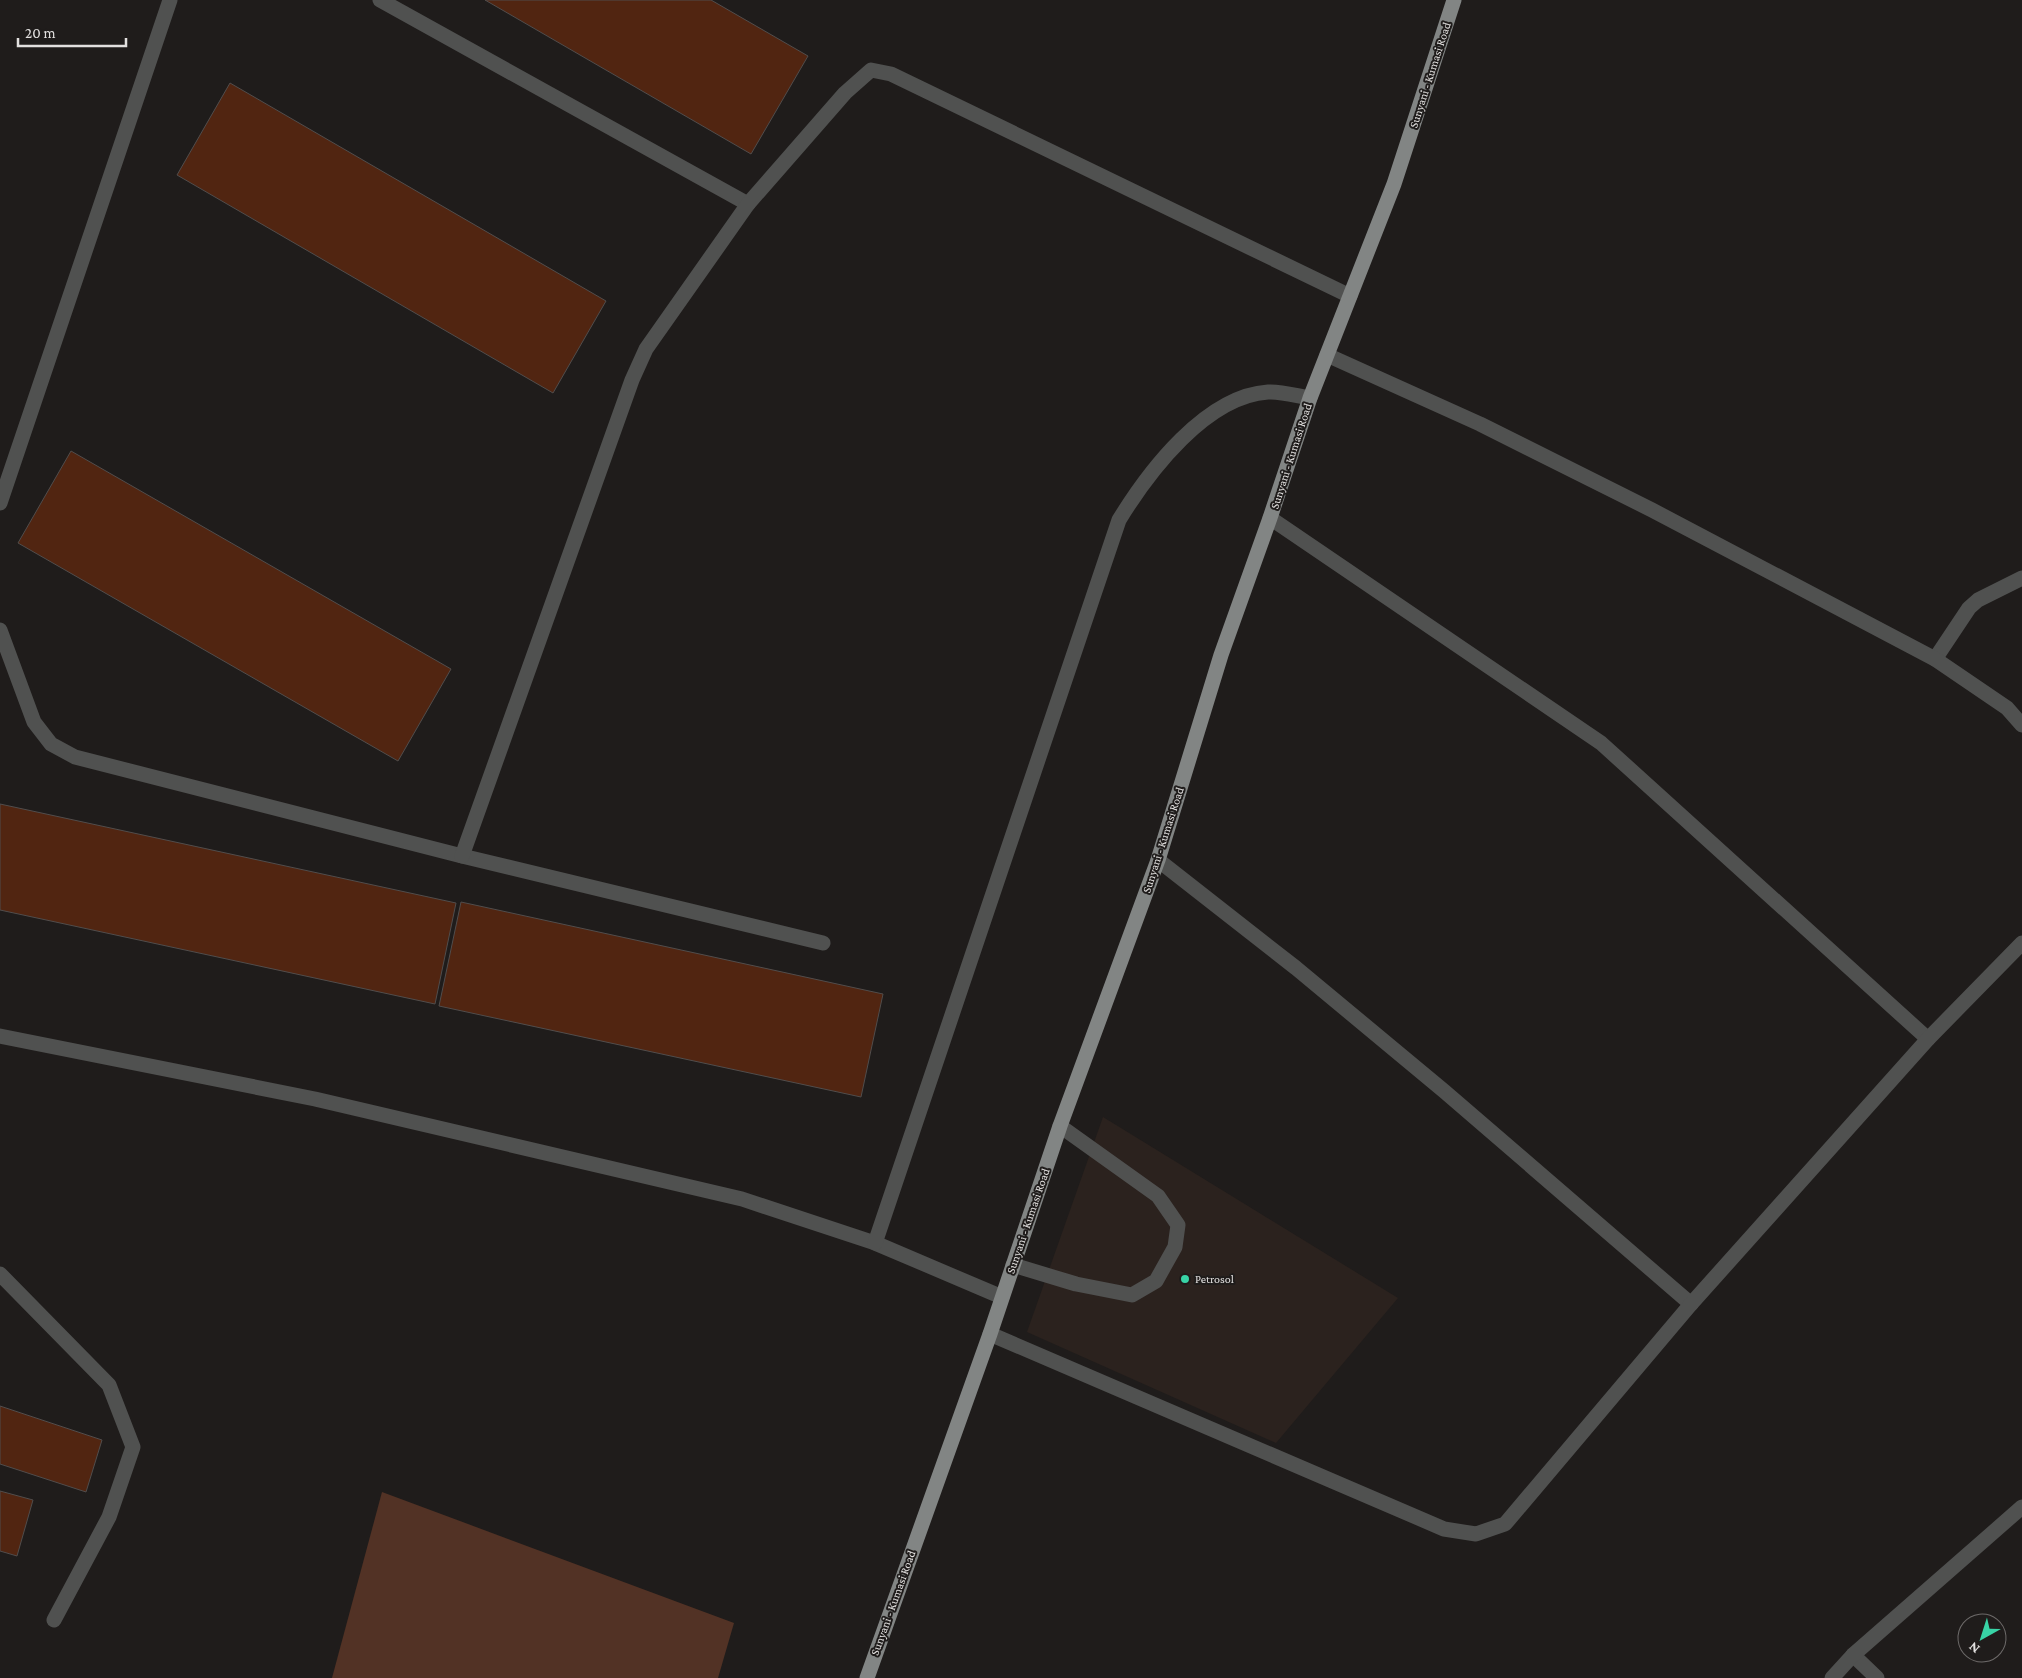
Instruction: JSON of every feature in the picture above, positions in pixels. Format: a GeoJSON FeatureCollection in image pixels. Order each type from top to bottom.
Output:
{"type":"FeatureCollection","features":[{"type":"Feature","properties":{"kind":"main road","name":"Sunyani - Kumasi Road"},"geometry":{"type":"LineString","coordinates":[[867,1678],[990,1334],[1060,1126],[1158,860],[1221,655],[1310,398],[1394,184],[1454,0]]}},
{"type":"Feature","properties":{"kind":"street"},"geometry":{"type":"LineString","coordinates":[[0,503],[170,0]]}},
{"type":"Feature","properties":{"kind":"street"},"geometry":{"type":"LineString","coordinates":[[380,0],[748,204]]}},
{"type":"Feature","properties":{"kind":"street"},"geometry":{"type":"LineString","coordinates":[[462,856],[632,380],[646,349],[748,204],[845,93],[872,70],[891,74],[1350,296]]}},
{"type":"Feature","properties":{"kind":"street"},"geometry":{"type":"LineString","coordinates":[[1327,354],[1480,424],[1652,510],[1935,660],[2007,708],[2022,725]]}},
{"type":"Feature","properties":{"kind":"street"},"geometry":{"type":"LineString","coordinates":[[875,1243],[1119,520],[1138,490],[1165,458],[1202,420],[1235,400],[1269,392],[1310,398]]}},
{"type":"Feature","properties":{"kind":"street"},"geometry":{"type":"LineString","coordinates":[[1270,518],[1601,743],[1928,1039]]}},
{"type":"Feature","properties":{"kind":"street"},"geometry":{"type":"LineString","coordinates":[[1935,660],[1969,608],[1978,600],[2022,578]]}},
{"type":"Feature","properties":{"kind":"street"},"geometry":{"type":"LineString","coordinates":[[0,630],[34,722],[50,744],[75,757],[462,856],[823,943]]}},
{"type":"Feature","properties":{"kind":"street"},"geometry":{"type":"LineString","coordinates":[[1158,860],[1296,968],[1444,1091],[1691,1304]]}},
{"type":"Feature","properties":{"kind":"street"},"geometry":{"type":"LineString","coordinates":[[990,1334],[1444,1529],[1476,1534],[1505,1524],[1691,1304],[1928,1039],[2022,943]]}},
{"type":"Feature","properties":{"kind":"street"},"geometry":{"type":"LineString","coordinates":[[0,1036],[315,1099],[742,1199],[875,1243],[1002,1297]]}},
{"type":"Feature","properties":{"kind":"street"},"geometry":{"type":"LineString","coordinates":[[1013,1265],[1076,1284],[1132,1295],[1156,1281],[1175,1246],[1178,1225],[1158,1196],[1060,1126]]}},
{"type":"Feature","properties":{"kind":"street"},"geometry":{"type":"LineString","coordinates":[[0,1274],[109,1385],[133,1447],[109,1517],[54,1620]]}},
{"type":"Feature","properties":{"kind":"street"},"geometry":{"type":"LineString","coordinates":[[1832,1678],[1853,1655],[2022,1507]]}},
{"type":"Feature","properties":{"kind":"street"},"geometry":{"type":"LineString","coordinates":[[1853,1655],[1877,1678]]}},
{"type":"Feature","properties":{"kind":"shaded area"},"geometry":{"type":"Polygon","coordinates":[[[1103,1117],[1398,1298],[1276,1443],[1027,1332],[1103,1117]]]}},
{"type":"Feature","properties":{"kind":"shaded area"},"geometry":{"type":"Polygon","coordinates":[[[382,1492],[734,1623],[718,1678],[332,1678],[382,1492]]]}},
{"type":"Feature","properties":{"kind":"building"},"geometry":{"type":"Polygon","coordinates":[[[485,0],[711,0],[808,56],[751,154],[485,0]]]}},
{"type":"Feature","properties":{"kind":"building"},"geometry":{"type":"Polygon","coordinates":[[[230,83],[606,301],[553,393],[177,175],[230,83]]]}},
{"type":"Feature","properties":{"kind":"building"},"geometry":{"type":"Polygon","coordinates":[[[71,451],[451,669],[398,761],[18,543],[71,451]]]}},
{"type":"Feature","properties":{"kind":"building"},"geometry":{"type":"Polygon","coordinates":[[[0,804],[456,903],[435,1004],[0,910],[0,804]]]}},
{"type":"Feature","properties":{"kind":"building"},"geometry":{"type":"Polygon","coordinates":[[[461,902],[883,994],[861,1097],[439,1006],[461,902]]]}},
{"type":"Feature","properties":{"kind":"building"},"geometry":{"type":"Polygon","coordinates":[[[0,1406],[102,1440],[86,1492],[0,1464],[0,1406]]]}},
{"type":"Feature","properties":{"kind":"building"},"geometry":{"type":"Polygon","coordinates":[[[0,1491],[33,1500],[17,1556],[0,1551],[0,1491]]]}},
{"type":"Feature","properties":{"kind":"place","name":"Petrosol"},"geometry":{"type":"Point","coordinates":[1185,1279]}}]}
